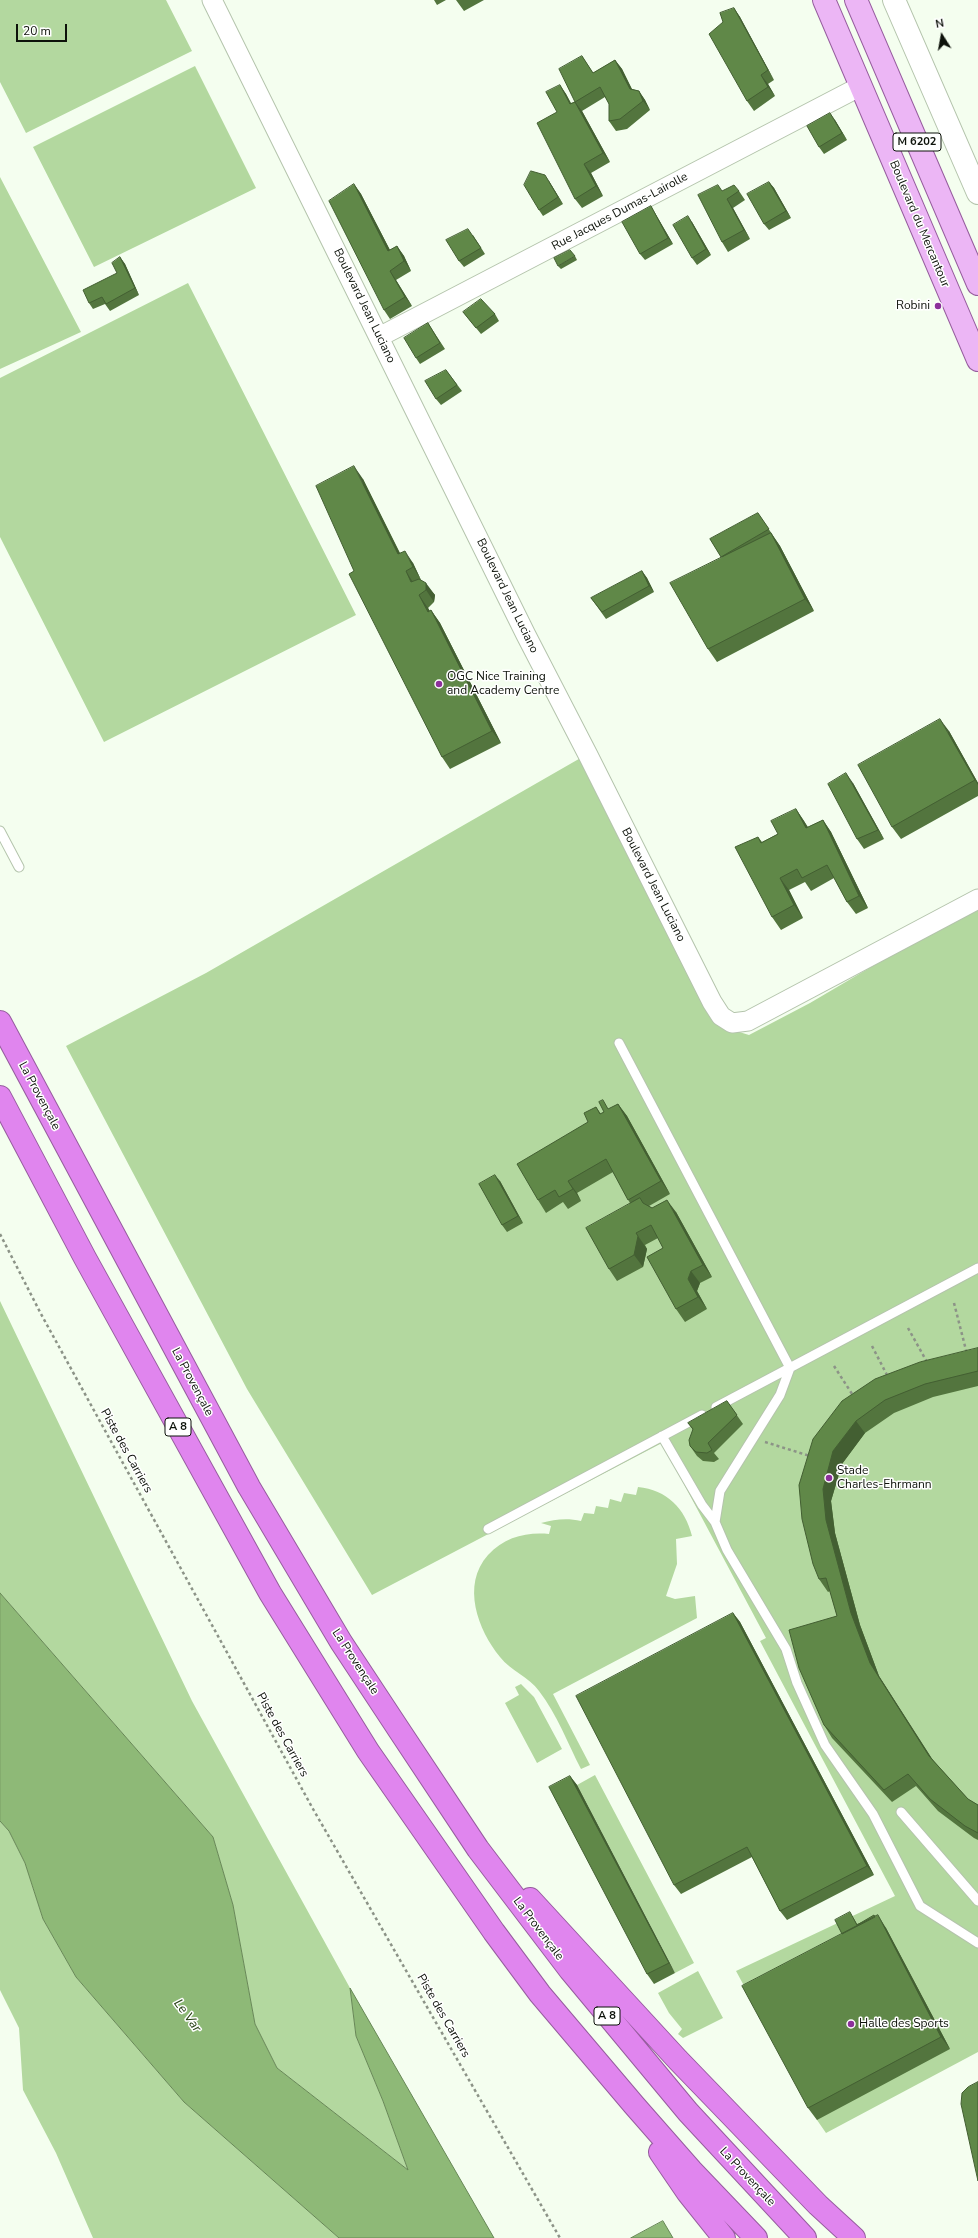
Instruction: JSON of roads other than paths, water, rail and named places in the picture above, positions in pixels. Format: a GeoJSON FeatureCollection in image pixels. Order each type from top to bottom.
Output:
{"type":"FeatureCollection","features":[{"type":"Feature","properties":{"kind":"highway","name":"La Provençale"},"geometry":{"type":"LineString","coordinates":[[0,1022],[191,1380],[288,1555],[341,1642],[478,1849],[570,1970],[647,2064],[688,2112],[805,2238]]}},
{"type":"Feature","properties":{"kind":"highway","name":"A 8"},"geometry":{"type":"LineString","coordinates":[[0,1097],[88,1265],[270,1593],[364,1744],[494,1932],[540,1994],[634,2106],[691,2170],[756,2238]]}},
{"type":"Feature","properties":{"kind":"highway"},"geometry":{"type":"LineString","coordinates":[[478,1849],[554,1923],[678,2060],[818,2205],[854,2238]]}},
{"type":"Feature","properties":{"kind":"highway"},"geometry":{"type":"LineString","coordinates":[[634,2106],[668,2166],[724,2238]]}},
{"type":"Feature","properties":{"kind":"main road","name":"Boulevard du Mercantour"},"geometry":{"type":"LineString","coordinates":[[824,0],[978,360]]}},
{"type":"Feature","properties":{"kind":"main road","name":"M 6202"},"geometry":{"type":"LineString","coordinates":[[856,0],[978,284]]}},
{"type":"Feature","properties":{"kind":"street","name":"Boulevard Jean Luciano"},"geometry":{"type":"LineString","coordinates":[[212,0],[526,635],[712,1002],[721,1016],[732,1023],[748,1021],[978,899]]}},
{"type":"Feature","properties":{"kind":"street"},"geometry":{"type":"LineString","coordinates":[[894,0],[978,194]]}},
{"type":"Feature","properties":{"kind":"street","name":"Rue Jacques Dumas-Lairolle"},"geometry":{"type":"LineString","coordinates":[[379,337],[861,86]]}},
{"type":"Feature","properties":{"kind":"lane"},"geometry":{"type":"LineString","coordinates":[[0,831],[19,867]]}},
{"type":"Feature","properties":{"kind":"lane"},"geometry":{"type":"LineString","coordinates":[[619,1043],[790,1368],[780,1395],[720,1491],[715,1522]]}},
{"type":"Feature","properties":{"kind":"lane"},"geometry":{"type":"LineString","coordinates":[[488,1529],[978,1268]]}},
{"type":"Feature","properties":{"kind":"lane"},"geometry":{"type":"LineString","coordinates":[[662,1436],[702,1505],[715,1522],[727,1550],[786,1649],[797,1683],[825,1745],[873,1814],[920,1906],[978,1943]]}},
{"type":"Feature","properties":{"kind":"lane"},"geometry":{"type":"LineString","coordinates":[[901,1812],[978,1901]]}},
{"type":"Feature","properties":{"kind":"water","name":"Le Var"},"geometry":{"type":"Polygon","coordinates":[[[0,1593],[213,1837],[233,1905],[255,2024],[277,2068],[408,2170],[383,2101],[356,2036],[350,1988],[494,2238],[339,2238],[184,2102],[76,1977],[43,1919],[25,1863],[9,1831],[0,1821],[0,1593]]]}},
{"type":"Feature","properties":{"kind":"water"},"geometry":{"type":"Polygon","coordinates":[[[663,2221],[673,2238],[631,2238],[663,2221]]]}},
{"type":"Feature","properties":{"kind":"place","name":"Robini"},"geometry":{"type":"Point","coordinates":[938,306]}},
{"type":"Feature","properties":{"kind":"place","name":"OGC Nice Training and Academy Centre"},"geometry":{"type":"Point","coordinates":[439,684]}},
{"type":"Feature","properties":{"kind":"place","name":"Stade Charles-Ehrmann"},"geometry":{"type":"Point","coordinates":[829,1478]}},
{"type":"Feature","properties":{"kind":"place","name":"Halle des Sports"},"geometry":{"type":"Point","coordinates":[851,2024]}}]}
